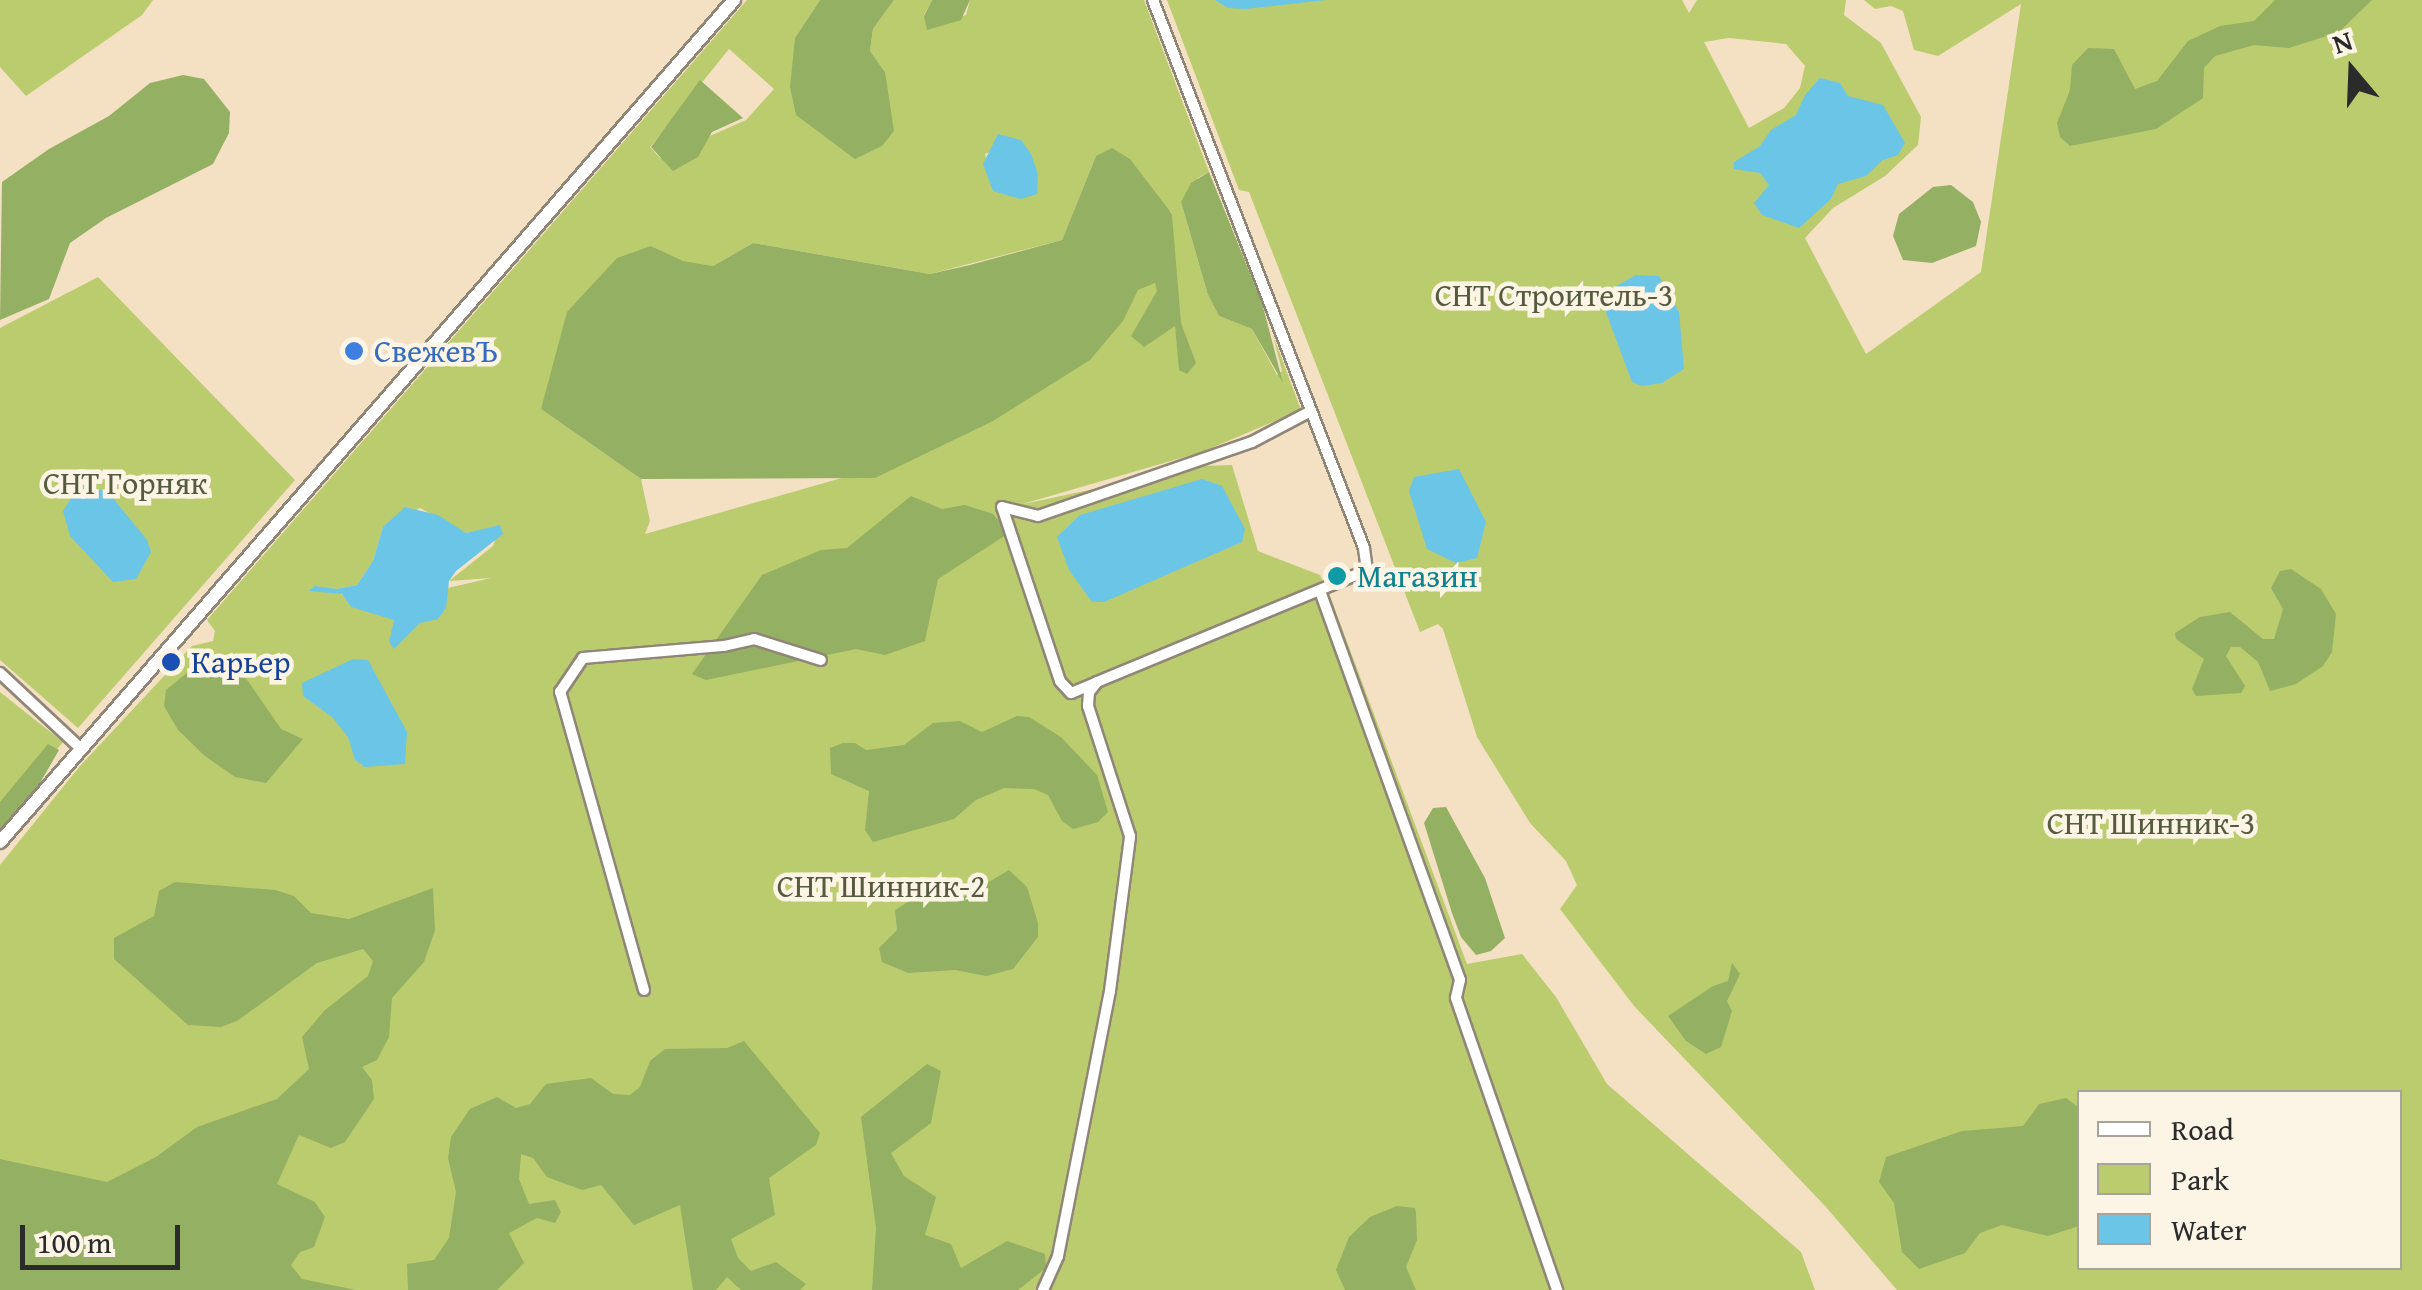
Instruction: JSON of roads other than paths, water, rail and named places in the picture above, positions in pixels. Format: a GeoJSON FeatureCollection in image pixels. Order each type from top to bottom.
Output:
{"type":"FeatureCollection","features":[{"type":"Feature","properties":{"kind":"street"},"geometry":{"type":"LineString","coordinates":[[0,842],[734,0]]}},
{"type":"Feature","properties":{"kind":"street"},"geometry":{"type":"LineString","coordinates":[[1153,0],[1308,412],[1368,558],[1363,574],[1071,693],[1060,682],[1002,507],[1038,516],[1252,442],[1308,412]]}},
{"type":"Feature","properties":{"kind":"street"},"geometry":{"type":"LineString","coordinates":[[1320,592],[1460,980],[1456,998],[1557,1290]]}},
{"type":"Feature","properties":{"kind":"street"},"geometry":{"type":"LineString","coordinates":[[644,990],[560,692],[583,658],[724,646],[754,639],[821,660]]}},
{"type":"Feature","properties":{"kind":"street"},"geometry":{"type":"LineString","coordinates":[[0,673],[79,747]]}},
{"type":"Feature","properties":{"kind":"street"},"geometry":{"type":"LineString","coordinates":[[1043,1290],[1058,1256],[1066,1196],[1104,1026],[1130,836],[1088,706],[1089,692],[1097,682]]}},
{"type":"Feature","properties":{"kind":"water"},"geometry":{"type":"Polygon","coordinates":[[[1215,0],[1326,0],[1246,9],[1228,8],[1215,0]]]}},
{"type":"Feature","properties":{"kind":"water"},"geometry":{"type":"Polygon","coordinates":[[[1820,78],[1840,83],[1848,96],[1883,105],[1905,143],[1898,155],[1883,160],[1866,176],[1838,184],[1831,199],[1799,228],[1762,215],[1754,203],[1769,185],[1760,173],[1734,169],[1734,162],[1760,146],[1771,130],[1796,115],[1805,95],[1820,78]]]}},
{"type":"Feature","properties":{"kind":"water"},"geometry":{"type":"Polygon","coordinates":[[[998,134],[1021,140],[1031,154],[1038,174],[1037,194],[1021,199],[993,191],[983,164],[998,134]]]}},
{"type":"Feature","properties":{"kind":"water"},"geometry":{"type":"Polygon","coordinates":[[[1636,275],[1659,276],[1679,312],[1684,369],[1662,383],[1642,386],[1632,382],[1604,307],[1604,293],[1636,275]]]}},
{"type":"Feature","properties":{"kind":"water"},"geometry":{"type":"Polygon","coordinates":[[[1459,469],[1486,522],[1477,558],[1456,563],[1427,549],[1409,491],[1414,477],[1459,469]]]}},
{"type":"Feature","properties":{"kind":"water"},"geometry":{"type":"Polygon","coordinates":[[[1202,479],[1222,486],[1245,529],[1242,542],[1104,602],[1092,602],[1069,570],[1057,537],[1080,515],[1202,479]]]}},
{"type":"Feature","properties":{"kind":"water"},"geometry":{"type":"Polygon","coordinates":[[[86,486],[108,492],[147,540],[151,552],[136,579],[113,582],[70,536],[63,511],[73,495],[86,486]]]}},
{"type":"Feature","properties":{"kind":"water"},"geometry":{"type":"Polygon","coordinates":[[[405,507],[438,515],[466,533],[500,525],[503,534],[456,571],[449,581],[446,608],[438,619],[420,623],[394,649],[389,642],[394,620],[351,607],[342,594],[309,591],[315,586],[336,589],[357,585],[373,561],[383,527],[405,507]]]}},
{"type":"Feature","properties":{"kind":"water"},"geometry":{"type":"Polygon","coordinates":[[[353,659],[368,660],[407,732],[405,764],[365,767],[355,760],[348,737],[332,717],[303,696],[302,683],[353,659]]]}},
{"type":"Feature","properties":{"kind":"place","name":"СвежевЪ"},"geometry":{"type":"Point","coordinates":[354,351]}},
{"type":"Feature","properties":{"kind":"place","name":"Магазин"},"geometry":{"type":"Point","coordinates":[1337,576]}},
{"type":"Feature","properties":{"kind":"place","name":"Карьер"},"geometry":{"type":"Point","coordinates":[171,662]}},
{"type":"Feature","properties":{"kind":"park label","name":"СНТ Строитель-3"},"geometry":{"type":"Point","coordinates":[1554,295]}},
{"type":"Feature","properties":{"kind":"park label","name":"СНТ Горняк"},"geometry":{"type":"Point","coordinates":[125,483]}},
{"type":"Feature","properties":{"kind":"park label","name":"СНТ Шинник-3"},"geometry":{"type":"Point","coordinates":[2151,823]}},
{"type":"Feature","properties":{"kind":"park label","name":"СНТ Шинник-2"},"geometry":{"type":"Point","coordinates":[881,886]}}]}
